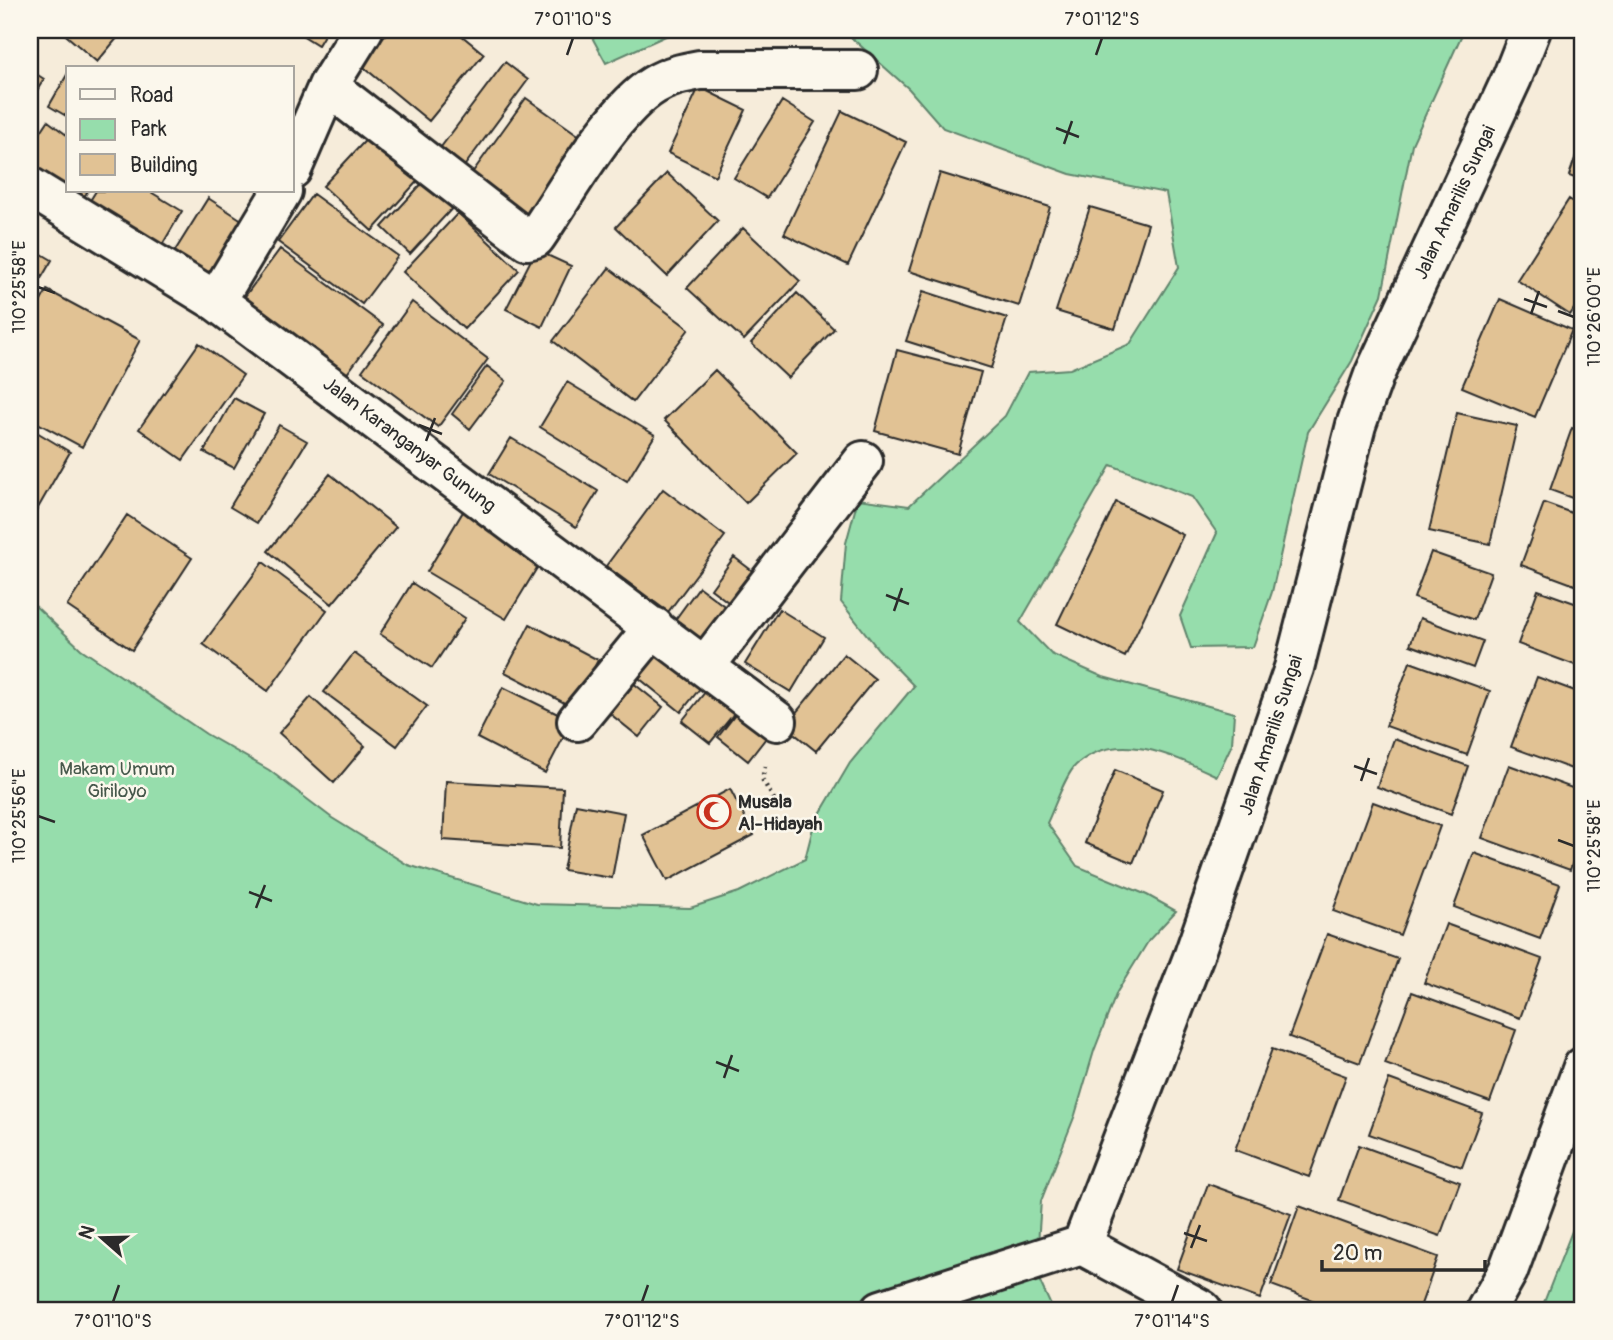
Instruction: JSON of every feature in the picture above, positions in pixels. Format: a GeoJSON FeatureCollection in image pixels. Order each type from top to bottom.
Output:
{"type":"FeatureCollection","features":[{"type":"Feature","properties":{"kind":"street"},"geometry":{"type":"LineString","coordinates":[[294,164],[328,86],[363,30]]}},
{"type":"Feature","properties":{"kind":"street","name":"Jalan Amarilis Sungai"},"geometry":{"type":"LineString","coordinates":[[1082,1245],[1195,955],[1294,668],[1356,425],[1374,375],[1512,78],[1531,30]]}},
{"type":"Feature","properties":{"kind":"street"},"geometry":{"type":"LineString","coordinates":[[328,86],[527,240],[535,238],[626,109],[652,86],[677,74],[700,70],[858,70]]}},
{"type":"Feature","properties":{"kind":"street","name":"Jalan Karanganyar Gunung"},"geometry":{"type":"LineString","coordinates":[[30,187],[216,301],[777,721]]}},
{"type":"Feature","properties":{"kind":"street"},"geometry":{"type":"LineString","coordinates":[[216,301],[281,192]]}},
{"type":"Feature","properties":{"kind":"street"},"geometry":{"type":"LineString","coordinates":[[705,666],[863,461]]}},
{"type":"Feature","properties":{"kind":"street"},"geometry":{"type":"LineString","coordinates":[[578,721],[654,627]]}},
{"type":"Feature","properties":{"kind":"street"},"geometry":{"type":"LineString","coordinates":[[1486,1310],[1508,1271],[1583,1067]]}},
{"type":"Feature","properties":{"kind":"street"},"geometry":{"type":"LineString","coordinates":[[881,1310],[1082,1245],[1202,1310]]}},
{"type":"Feature","properties":{"kind":"green space"},"geometry":{"type":"Polygon","coordinates":[[[588,30],[679,30],[606,63],[588,30]]]}},
{"type":"Feature","properties":{"kind":"green space","name":"Makam Umum Giriloyo"},"geometry":{"type":"Polygon","coordinates":[[[835,30],[1464,30],[1412,144],[1382,295],[1352,361],[1308,432],[1272,592],[1253,647],[1191,648],[1180,616],[1217,533],[1192,497],[1111,465],[1020,622],[1051,654],[1103,677],[1234,713],[1232,744],[1217,776],[1146,749],[1109,748],[1092,754],[1076,765],[1064,784],[1047,823],[1077,866],[1147,895],[1176,911],[1149,940],[1117,992],[1094,1051],[1075,1115],[1041,1201],[1036,1273],[1053,1310],[30,1310],[30,601],[81,649],[206,734],[269,770],[332,818],[408,865],[537,904],[690,908],[739,892],[805,859],[814,824],[850,763],[914,686],[878,649],[841,602],[846,543],[858,499],[909,506],[1005,416],[1028,372],[1070,369],[1130,344],[1179,267],[1166,193],[1070,174],[943,128],[909,89],[845,32],[835,30]]]}},
{"type":"Feature","properties":{"kind":"green space"},"geometry":{"type":"Polygon","coordinates":[[[1583,1203],[1583,1310],[1541,1310],[1583,1203]]]}},
{"type":"Feature","properties":{"kind":"building"},"geometry":{"type":"Polygon","coordinates":[[[60,30],[124,30],[97,62],[60,30]]]}},
{"type":"Feature","properties":{"kind":"building"},"geometry":{"type":"Polygon","coordinates":[[[294,30],[327,30],[318,45],[294,30]]]}},
{"type":"Feature","properties":{"kind":"building"},"geometry":{"type":"Polygon","coordinates":[[[389,30],[455,30],[484,54],[429,121],[361,65],[389,30]]]}},
{"type":"Feature","properties":{"kind":"building"},"geometry":{"type":"Polygon","coordinates":[[[505,62],[528,80],[457,176],[432,159],[505,62]]]}},
{"type":"Feature","properties":{"kind":"building"},"geometry":{"type":"Polygon","coordinates":[[[30,70],[44,79],[30,102],[30,70]]]}},
{"type":"Feature","properties":{"kind":"building"},"geometry":{"type":"Polygon","coordinates":[[[66,76],[66,116],[49,106],[66,76]]]}},
{"type":"Feature","properties":{"kind":"building"},"geometry":{"type":"Polygon","coordinates":[[[699,87],[746,110],[715,176],[668,153],[699,87]]]}},
{"type":"Feature","properties":{"kind":"building"},"geometry":{"type":"Polygon","coordinates":[[[526,98],[591,144],[533,227],[467,180],[526,98]]]}},
{"type":"Feature","properties":{"kind":"building"},"geometry":{"type":"Polygon","coordinates":[[[782,101],[815,122],[767,198],[734,178],[782,101]]]}},
{"type":"Feature","properties":{"kind":"building"},"geometry":{"type":"Polygon","coordinates":[[[842,111],[906,142],[848,265],[784,234],[842,111]]]}},
{"type":"Feature","properties":{"kind":"building"},"geometry":{"type":"Polygon","coordinates":[[[48,121],[66,134],[66,192],[87,192],[78,205],[30,172],[30,148],[48,121]]]}},
{"type":"Feature","properties":{"kind":"building"},"geometry":{"type":"Polygon","coordinates":[[[374,131],[422,176],[372,231],[323,186],[374,131]]]}},
{"type":"Feature","properties":{"kind":"building"},"geometry":{"type":"Polygon","coordinates":[[[1583,135],[1583,181],[1569,176],[1583,135]]]}},
{"type":"Feature","properties":{"kind":"building"},"geometry":{"type":"Polygon","coordinates":[[[667,173],[718,221],[667,276],[616,227],[667,173]]]}},
{"type":"Feature","properties":{"kind":"building"},"geometry":{"type":"Polygon","coordinates":[[[940,173],[1050,207],[1019,306],[909,271],[940,173]]]}},
{"type":"Feature","properties":{"kind":"building"},"geometry":{"type":"Polygon","coordinates":[[[427,178],[456,204],[410,254],[382,227],[427,178]]]}},
{"type":"Feature","properties":{"kind":"building"},"geometry":{"type":"Polygon","coordinates":[[[95,192],[151,192],[182,211],[155,257],[83,212],[95,192]]]}},
{"type":"Feature","properties":{"kind":"building"},"geometry":{"type":"Polygon","coordinates":[[[313,194],[398,256],[362,304],[278,242],[313,194]]]}},
{"type":"Feature","properties":{"kind":"building"},"geometry":{"type":"Polygon","coordinates":[[[208,198],[248,224],[212,279],[173,254],[208,198]]]}},
{"type":"Feature","properties":{"kind":"building"},"geometry":{"type":"Polygon","coordinates":[[[1569,199],[1583,208],[1583,295],[1570,315],[1517,280],[1569,199]]]}},
{"type":"Feature","properties":{"kind":"building"},"geometry":{"type":"Polygon","coordinates":[[[1090,207],[1148,224],[1115,329],[1056,311],[1090,207]]]}},
{"type":"Feature","properties":{"kind":"building"},"geometry":{"type":"Polygon","coordinates":[[[458,213],[519,270],[464,329],[403,272],[458,213]]]}},
{"type":"Feature","properties":{"kind":"building"},"geometry":{"type":"Polygon","coordinates":[[[743,228],[800,281],[744,340],[687,288],[743,228]]]}},
{"type":"Feature","properties":{"kind":"building"},"geometry":{"type":"Polygon","coordinates":[[[30,247],[52,260],[30,297],[30,247]]]}},
{"type":"Feature","properties":{"kind":"building"},"geometry":{"type":"Polygon","coordinates":[[[280,249],[383,325],[340,383],[237,307],[280,249]]]}},
{"type":"Feature","properties":{"kind":"building"},"geometry":{"type":"Polygon","coordinates":[[[536,250],[571,266],[542,327],[506,309],[536,250]]]}},
{"type":"Feature","properties":{"kind":"building"},"geometry":{"type":"Polygon","coordinates":[[[609,268],[689,329],[633,402],[553,341],[609,268]]]}},
{"type":"Feature","properties":{"kind":"building"},"geometry":{"type":"Polygon","coordinates":[[[47,290],[140,340],[82,447],[30,419],[30,321],[47,290]]]}},
{"type":"Feature","properties":{"kind":"building"},"geometry":{"type":"Polygon","coordinates":[[[923,291],[1007,318],[991,368],[906,341],[923,291]]]}},
{"type":"Feature","properties":{"kind":"building"},"geometry":{"type":"Polygon","coordinates":[[[797,293],[834,329],[788,378],[751,343],[797,293]]]}},
{"type":"Feature","properties":{"kind":"building"},"geometry":{"type":"Polygon","coordinates":[[[1500,299],[1572,330],[1535,417],[1462,387],[1500,299]]]}},
{"type":"Feature","properties":{"kind":"building"},"geometry":{"type":"Polygon","coordinates":[[[412,302],[488,359],[438,427],[362,371],[412,302]]]}},
{"type":"Feature","properties":{"kind":"building"},"geometry":{"type":"Polygon","coordinates":[[[199,343],[243,375],[183,460],[139,429],[199,343]]]}},
{"type":"Feature","properties":{"kind":"building"},"geometry":{"type":"Polygon","coordinates":[[[897,350],[981,372],[958,454],[875,431],[897,350]]]}},
{"type":"Feature","properties":{"kind":"building"},"geometry":{"type":"Polygon","coordinates":[[[487,366],[506,381],[470,429],[452,414],[487,366]]]}},
{"type":"Feature","properties":{"kind":"building"},"geometry":{"type":"Polygon","coordinates":[[[715,370],[797,453],[746,503],[664,420],[715,370]]]}},
{"type":"Feature","properties":{"kind":"building"},"geometry":{"type":"Polygon","coordinates":[[[567,382],[655,435],[627,481],[540,427],[567,382]]]}},
{"type":"Feature","properties":{"kind":"building"},"geometry":{"type":"Polygon","coordinates":[[[234,398],[264,414],[234,468],[204,452],[234,398]]]}},
{"type":"Feature","properties":{"kind":"building"},"geometry":{"type":"Polygon","coordinates":[[[1457,413],[1517,426],[1490,544],[1429,531],[1457,413]]]}},
{"type":"Feature","properties":{"kind":"building"},"geometry":{"type":"Polygon","coordinates":[[[279,425],[307,441],[257,523],[230,507],[279,425]]]}},
{"type":"Feature","properties":{"kind":"building"},"geometry":{"type":"Polygon","coordinates":[[[30,428],[70,452],[30,522],[30,428]]]}},
{"type":"Feature","properties":{"kind":"building"},"geometry":{"type":"Polygon","coordinates":[[[1572,428],[1583,432],[1583,502],[1550,490],[1572,428]]]}},
{"type":"Feature","properties":{"kind":"building"},"geometry":{"type":"Polygon","coordinates":[[[511,438],[598,491],[576,527],[489,474],[511,438]]]}},
{"type":"Feature","properties":{"kind":"building"},"geometry":{"type":"Polygon","coordinates":[[[330,474],[396,527],[332,604],[268,551],[330,474]]]}},
{"type":"Feature","properties":{"kind":"building"},"geometry":{"type":"Polygon","coordinates":[[[663,489],[725,536],[668,612],[606,566],[663,489]]]}},
{"type":"Feature","properties":{"kind":"building"},"geometry":{"type":"Polygon","coordinates":[[[1116,502],[1183,535],[1125,657],[1057,624],[1116,502]]]}},
{"type":"Feature","properties":{"kind":"building"},"geometry":{"type":"Polygon","coordinates":[[[1544,503],[1583,517],[1583,588],[1521,565],[1544,503]]]}},
{"type":"Feature","properties":{"kind":"building"},"geometry":{"type":"Polygon","coordinates":[[[467,505],[546,553],[506,619],[427,572],[467,505]]]}},
{"type":"Feature","properties":{"kind":"building"},"geometry":{"type":"Polygon","coordinates":[[[127,515],[192,558],[132,650],[67,606],[127,515]]]}},
{"type":"Feature","properties":{"kind":"building"},"geometry":{"type":"Polygon","coordinates":[[[1431,552],[1491,573],[1474,620],[1414,598],[1431,552]]]}},
{"type":"Feature","properties":{"kind":"building"},"geometry":{"type":"Polygon","coordinates":[[[734,557],[759,576],[736,608],[711,589],[734,557]]]}},
{"type":"Feature","properties":{"kind":"building"},"geometry":{"type":"Polygon","coordinates":[[[263,562],[327,610],[268,691],[203,644],[263,562]]]}},
{"type":"Feature","properties":{"kind":"building"},"geometry":{"type":"Polygon","coordinates":[[[412,583],[465,618],[432,668],[380,634],[412,583]]]}},
{"type":"Feature","properties":{"kind":"building"},"geometry":{"type":"Polygon","coordinates":[[[699,587],[739,617],[712,654],[672,624],[699,587]]]}},
{"type":"Feature","properties":{"kind":"building"},"geometry":{"type":"Polygon","coordinates":[[[1538,590],[1583,606],[1583,668],[1518,644],[1538,590]]]}},
{"type":"Feature","properties":{"kind":"building"},"geometry":{"type":"Polygon","coordinates":[[[779,609],[824,637],[791,692],[745,664],[779,609]]]}},
{"type":"Feature","properties":{"kind":"building"},"geometry":{"type":"Polygon","coordinates":[[[1420,618],[1483,641],[1473,668],[1410,645],[1420,618]]]}},
{"type":"Feature","properties":{"kind":"building"},"geometry":{"type":"Polygon","coordinates":[[[530,624],[598,660],[574,708],[505,672],[530,624]]]}},
{"type":"Feature","properties":{"kind":"building"},"geometry":{"type":"Polygon","coordinates":[[[657,636],[709,677],[681,712],[629,670],[657,636]]]}},
{"type":"Feature","properties":{"kind":"building"},"geometry":{"type":"Polygon","coordinates":[[[354,653],[427,706],[397,746],[324,692],[354,653]]]}},
{"type":"Feature","properties":{"kind":"building"},"geometry":{"type":"Polygon","coordinates":[[[844,654],[875,679],[816,751],[785,726],[844,654]]]}},
{"type":"Feature","properties":{"kind":"building"},"geometry":{"type":"Polygon","coordinates":[[[1410,662],[1490,691],[1467,755],[1386,726],[1410,662]]]}},
{"type":"Feature","properties":{"kind":"building"},"geometry":{"type":"Polygon","coordinates":[[[1537,677],[1583,694],[1583,773],[1511,747],[1537,677]]]}},
{"type":"Feature","properties":{"kind":"building"},"geometry":{"type":"Polygon","coordinates":[[[627,678],[663,707],[639,737],[603,708],[627,678]]]}},
{"type":"Feature","properties":{"kind":"building"},"geometry":{"type":"Polygon","coordinates":[[[714,681],[742,704],[710,743],[682,721],[714,681]]]}},
{"type":"Feature","properties":{"kind":"building"},"geometry":{"type":"Polygon","coordinates":[[[503,687],[572,721],[545,773],[477,738],[503,687]]]}},
{"type":"Feature","properties":{"kind":"building"},"geometry":{"type":"Polygon","coordinates":[[[311,697],[365,746],[334,783],[279,733],[311,697]]]}},
{"type":"Feature","properties":{"kind":"building"},"geometry":{"type":"Polygon","coordinates":[[[739,710],[769,734],[748,761],[718,737],[739,710]]]}},
{"type":"Feature","properties":{"kind":"building"},"geometry":{"type":"Polygon","coordinates":[[[1394,739],[1468,766],[1451,814],[1377,787],[1394,739]]]}},
{"type":"Feature","properties":{"kind":"building"},"geometry":{"type":"Polygon","coordinates":[[[1509,765],[1583,792],[1583,834],[1570,870],[1482,838],[1509,765]]]}},
{"type":"Feature","properties":{"kind":"building"},"geometry":{"type":"Polygon","coordinates":[[[1115,770],[1163,790],[1133,863],[1085,843],[1115,770]]]}},
{"type":"Feature","properties":{"kind":"building"},"geometry":{"type":"Polygon","coordinates":[[[446,781],[563,788],[560,848],[443,840],[446,781]]]}},
{"type":"Feature","properties":{"kind":"building","name":"Musala Al-Hidayah"},"geometry":{"type":"Polygon","coordinates":[[[730,789],[754,835],[667,881],[643,835],[730,789]]]}},
{"type":"Feature","properties":{"kind":"building"},"geometry":{"type":"Polygon","coordinates":[[[1373,802],[1440,826],[1400,935],[1333,911],[1373,802]]]}},
{"type":"Feature","properties":{"kind":"building"},"geometry":{"type":"Polygon","coordinates":[[[576,804],[624,813],[612,878],[563,870],[576,804]]]}},
{"type":"Feature","properties":{"kind":"building"},"geometry":{"type":"Polygon","coordinates":[[[1474,853],[1560,884],[1540,939],[1454,907],[1474,853]]]}},
{"type":"Feature","properties":{"kind":"building"},"geometry":{"type":"Polygon","coordinates":[[[1446,924],[1542,959],[1520,1018],[1424,983],[1446,924]]]}},
{"type":"Feature","properties":{"kind":"building"},"geometry":{"type":"Polygon","coordinates":[[[1327,934],[1398,959],[1360,1063],[1289,1037],[1327,934]]]}},
{"type":"Feature","properties":{"kind":"building"},"geometry":{"type":"Polygon","coordinates":[[[1412,992],[1516,1030],[1490,1102],[1385,1064],[1412,992]]]}},
{"type":"Feature","properties":{"kind":"building"},"geometry":{"type":"Polygon","coordinates":[[[1272,1049],[1346,1076],[1309,1177],[1235,1150],[1272,1049]]]}},
{"type":"Feature","properties":{"kind":"building"},"geometry":{"type":"Polygon","coordinates":[[[1389,1079],[1482,1113],[1462,1167],[1369,1134],[1389,1079]]]}},
{"type":"Feature","properties":{"kind":"building"},"geometry":{"type":"Polygon","coordinates":[[[1359,1145],[1460,1182],[1440,1236],[1339,1200],[1359,1145]]]}},
{"type":"Feature","properties":{"kind":"building"},"geometry":{"type":"Polygon","coordinates":[[[1208,1184],[1291,1214],[1260,1299],[1177,1269],[1208,1184]]]}},
{"type":"Feature","properties":{"kind":"building"},"geometry":{"type":"Polygon","coordinates":[[[1299,1206],[1438,1257],[1419,1310],[1339,1310],[1271,1285],[1299,1206]]]}},
{"type":"Feature","properties":{"kind":"place","name":"Musala Al-Hidayah"},"geometry":{"type":"Point","coordinates":[714,812]}}]}
